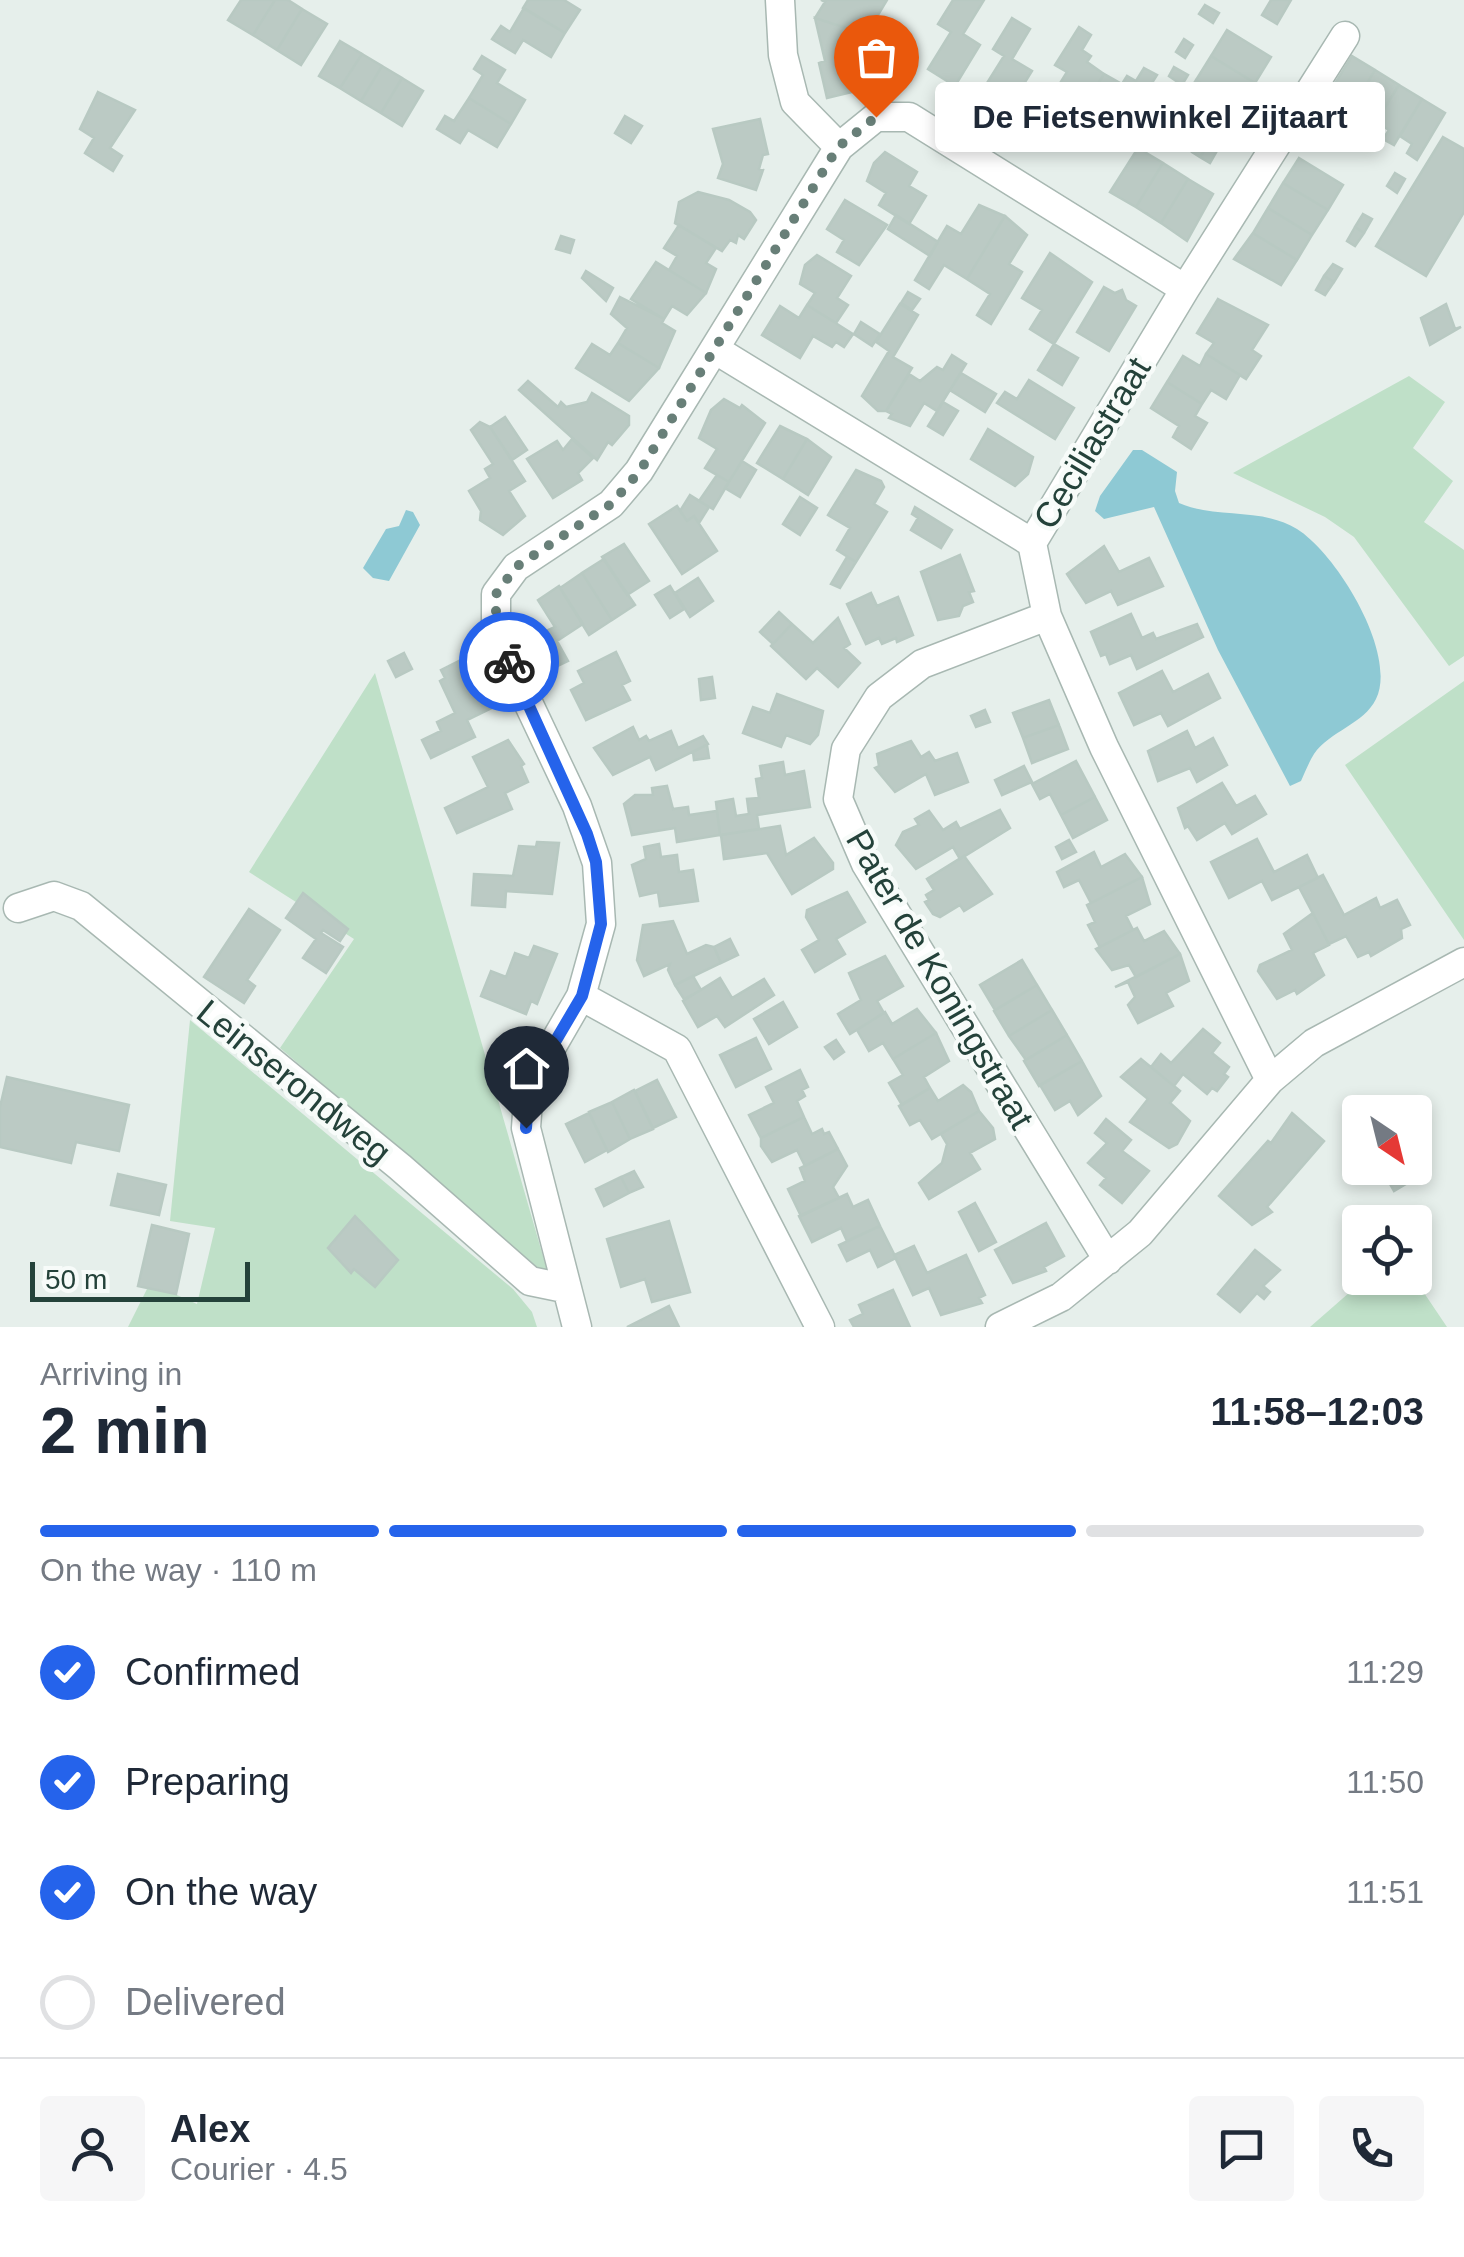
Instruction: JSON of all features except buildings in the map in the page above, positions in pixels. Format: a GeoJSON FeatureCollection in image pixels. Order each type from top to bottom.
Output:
{"type":"FeatureCollection","features":[{"type":"Feature","properties":{"kind":"street"},"geometry":{"type":"LineString","coordinates":[[780,0],[782,55],[795,102],[838,147]]}},
{"type":"Feature","properties":{"kind":"street","name":"Ceciliastraat"},"geometry":{"type":"LineString","coordinates":[[1270,1080],[1104,747],[1047,616],[1032,543],[1185,289],[1346,36]]}},
{"type":"Feature","properties":{"kind":"street"},"geometry":{"type":"LineString","coordinates":[[577,1327],[526,1128],[529,1086],[582,996],[601,924],[596,862],[577,806],[496,635],[496,594],[516,567],[611,504],[640,471],[838,147],[876,117],[909,117],[1185,289]]}},
{"type":"Feature","properties":{"kind":"street"},"geometry":{"type":"LineString","coordinates":[[716,350],[1032,543]]}},
{"type":"Feature","properties":{"kind":"street","name":"Pater de Koningstraat"},"geometry":{"type":"LineString","coordinates":[[1047,616],[922,664],[879,696],[846,748],[838,799],[866,864],[1108,1260]]}},
{"type":"Feature","properties":{"kind":"street","name":"Leinserondweg"},"geometry":{"type":"LineString","coordinates":[[18,908],[54,896],[80,906],[400,1167],[530,1281],[564,1288]]}},
{"type":"Feature","properties":{"kind":"street"},"geometry":{"type":"LineString","coordinates":[[1000,1327],[1060,1297],[1140,1233],[1270,1080],[1314,1042],[1464,962]]}},
{"type":"Feature","properties":{"kind":"street"},"geometry":{"type":"LineString","coordinates":[[582,996],[677,1049],[820,1327]]}},
{"type":"Feature","properties":{"kind":"green space"},"geometry":{"type":"Polygon","coordinates":[[[1409,376],[1445,402],[1413,448],[1453,481],[1424,522],[1464,550],[1464,656],[1449,666],[1354,537],[1325,517],[1233,473],[1409,376]]]}},
{"type":"Feature","properties":{"kind":"green space"},"geometry":{"type":"Polygon","coordinates":[[[375,673],[549,1277],[280,1048],[354,939],[249,872],[375,673]]]}},
{"type":"Feature","properties":{"kind":"green space"},"geometry":{"type":"Polygon","coordinates":[[[1464,681],[1464,940],[1345,765],[1464,681]]]}},
{"type":"Feature","properties":{"kind":"green space"},"geometry":{"type":"Polygon","coordinates":[[[190,1020],[513,1289],[532,1312],[537,1327],[128,1327],[150,1283],[197,1304],[215,1228],[170,1221],[190,1020]]]}},
{"type":"Feature","properties":{"kind":"green space"},"geometry":{"type":"Polygon","coordinates":[[[1347,1295],[1425,1295],[1447,1327],[1310,1327],[1347,1295]]]}},
{"type":"Feature","properties":{"kind":"water"},"geometry":{"type":"Polygon","coordinates":[[[1133,450],[1142,450],[1177,472],[1175,491],[1179,503],[1208,511],[1269,518],[1297,529],[1329,560],[1360,606],[1379,657],[1381,680],[1376,699],[1364,715],[1321,746],[1301,781],[1290,786],[1218,650],[1154,507],[1104,519],[1095,511],[1100,496],[1133,450]]]}},
{"type":"Feature","properties":{"kind":"water"},"geometry":{"type":"Polygon","coordinates":[[[406,510],[413,512],[420,525],[389,581],[373,578],[363,568],[386,529],[399,526],[406,510]]]}},
{"type":"Feature","properties":{"kind":"way so far"},"geometry":{"type":"LineString","coordinates":[[509,662],[496,635],[496,594],[516,567],[611,504],[640,471],[838,147],[876,117]]}},
{"type":"Feature","properties":{"kind":"place","name":"De Fietsenwinkel Zijtaart"},"geometry":{"type":"Point","coordinates":[876,117]}},
{"type":"Feature","properties":{"kind":"route"},"geometry":{"type":"LineString","coordinates":[[509,662],[587,834],[596,862],[601,924],[582,996],[529,1086],[526,1128]]}}]}
